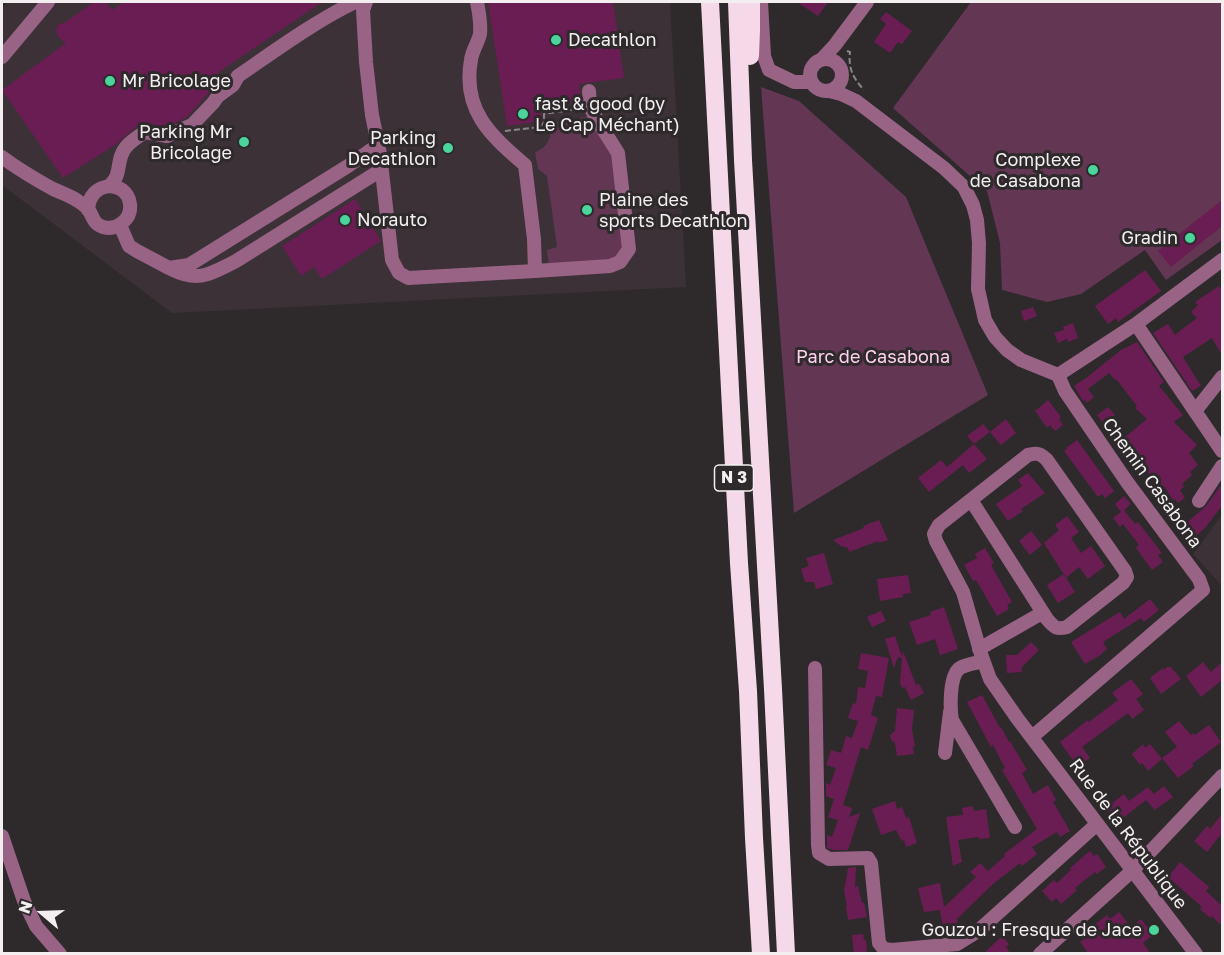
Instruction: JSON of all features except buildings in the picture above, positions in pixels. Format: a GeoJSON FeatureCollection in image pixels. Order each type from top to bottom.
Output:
{"type":"FeatureCollection","features":[{"type":"Feature","properties":{"kind":"highway","name":"N 3"},"geometry":{"type":"LineString","coordinates":[[710,2],[761,954]]}},
{"type":"Feature","properties":{"kind":"highway","name":"N 3"},"geometry":{"type":"LineString","coordinates":[[737,2],[743,160],[786,954]]}},
{"type":"Feature","properties":{"kind":"highway","name":"N 3"},"geometry":{"type":"LineString","coordinates":[[743,160],[751,2]]}},
{"type":"Feature","properties":{"kind":"street"},"geometry":{"type":"LineString","coordinates":[[2,57],[48,2]]}},
{"type":"Feature","properties":{"kind":"street"},"geometry":{"type":"LineString","coordinates":[[67,195],[78,197],[104,188],[121,189],[130,204],[126,220],[120,225],[114,228],[100,226],[94,222],[88,210],[90,198],[104,188],[116,181],[119,160],[125,148],[145,132],[167,136],[192,125],[218,96],[233,85],[238,76],[300,34],[355,2]]}},
{"type":"Feature","properties":{"kind":"street"},"geometry":{"type":"LineString","coordinates":[[366,2],[363,10],[366,62],[392,260],[399,273],[408,278],[610,266],[620,262],[629,249],[618,153],[590,106],[588,91]]}},
{"type":"Feature","properties":{"kind":"street"},"geometry":{"type":"LineString","coordinates":[[477,2],[480,34],[471,60],[470,86],[476,111],[485,127],[525,165],[534,239],[535,271]]}},
{"type":"Feature","properties":{"kind":"street"},"geometry":{"type":"LineString","coordinates":[[761,2],[764,56],[769,70],[782,75],[795,70],[810,76],[819,90],[841,94],[856,101],[944,168],[964,187],[977,220],[978,288],[985,320],[994,337],[1021,360],[1058,375],[1220,268]]}},
{"type":"Feature","properties":{"kind":"street"},"geometry":{"type":"LineString","coordinates":[[810,76],[816,62],[835,45],[867,2]]}},
{"type":"Feature","properties":{"kind":"street"},"geometry":{"type":"LineString","coordinates":[[837,64],[849,36],[874,2]]}},
{"type":"Feature","properties":{"kind":"street"},"geometry":{"type":"LineString","coordinates":[[822,59],[832,60],[842,74],[835,88],[829,91]]}},
{"type":"Feature","properties":{"kind":"street"},"geometry":{"type":"LineString","coordinates":[[841,80],[856,101]]}},
{"type":"Feature","properties":{"kind":"street"},"geometry":{"type":"LineString","coordinates":[[169,268],[189,265],[378,145]]}},
{"type":"Feature","properties":{"kind":"street"},"geometry":{"type":"LineString","coordinates":[[2,157],[28,175],[75,199],[88,210]]}},
{"type":"Feature","properties":{"kind":"street"},"geometry":{"type":"LineString","coordinates":[[120,225],[129,246],[180,274],[195,278],[236,261],[381,170]]}},
{"type":"Feature","properties":{"kind":"street"},"geometry":{"type":"LineString","coordinates":[[1136,324],[1222,451]]}},
{"type":"Feature","properties":{"kind":"street","name":"Chemin Casabona"},"geometry":{"type":"LineString","coordinates":[[1032,737],[1203,590],[1199,579],[1127,482],[1065,391],[1058,375]]}},
{"type":"Feature","properties":{"kind":"street"},"geometry":{"type":"LineString","coordinates":[[1196,410],[1222,377]]}},
{"type":"Feature","properties":{"kind":"street"},"geometry":{"type":"LineString","coordinates":[[1035,453],[1047,460],[1127,577],[1123,583],[1067,627],[1060,629],[1053,626],[1042,613],[971,500],[1028,455],[1035,453]]}},
{"type":"Feature","properties":{"kind":"street"},"geometry":{"type":"LineString","coordinates":[[1198,501],[1222,466]]}},
{"type":"Feature","properties":{"kind":"street","name":"Rue de la République"},"geometry":{"type":"LineString","coordinates":[[971,500],[939,525],[934,534],[963,592],[990,679],[1133,870],[1189,951]]}},
{"type":"Feature","properties":{"kind":"street"},"geometry":{"type":"LineString","coordinates":[[945,753],[954,675],[960,668],[1042,613]]}},
{"type":"Feature","properties":{"kind":"street"},"geometry":{"type":"LineString","coordinates":[[815,668],[819,853],[829,859],[868,858],[871,863],[879,943],[884,949],[960,949],[1097,824]]}},
{"type":"Feature","properties":{"kind":"street"},"geometry":{"type":"LineString","coordinates":[[950,710],[952,720],[1015,827]]}},
{"type":"Feature","properties":{"kind":"street"},"geometry":{"type":"LineString","coordinates":[[1040,954],[1133,870],[1222,776]]}},
{"type":"Feature","properties":{"kind":"street"},"geometry":{"type":"LineString","coordinates":[[2,836],[32,918],[60,954]]}},
{"type":"Feature","properties":{"kind":"path"},"geometry":{"type":"LineString","coordinates":[[842,49],[850,52],[851,72],[870,95]]}},
{"type":"Feature","properties":{"kind":"path"},"geometry":{"type":"LineString","coordinates":[[497,139],[506,131],[540,127],[544,122],[544,114],[590,106]]}},
{"type":"Feature","properties":{"kind":"shaded area"},"geometry":{"type":"Polygon","coordinates":[[[8,2],[670,2],[686,287],[172,313],[2,185],[2,9],[8,2]]]}},
{"type":"Feature","properties":{"kind":"shaded area"},"geometry":{"type":"Polygon","coordinates":[[[1222,515],[1222,586],[1193,554],[1222,515]]]}},
{"type":"Feature","properties":{"kind":"green space","name":"Complexe de Casabona"},"geometry":{"type":"Polygon","coordinates":[[[971,2],[1222,2],[1222,240],[1166,280],[1145,250],[1081,294],[1047,302],[1002,290],[1000,243],[987,191],[893,108],[971,2]]]}},
{"type":"Feature","properties":{"kind":"green space","name":"Parc de Casabona"},"geometry":{"type":"Polygon","coordinates":[[[761,87],[799,101],[906,197],[988,395],[794,513],[761,87]]]}},
{"type":"Feature","properties":{"kind":"green space","name":"Plaine des sports Decathlon"},"geometry":{"type":"Polygon","coordinates":[[[590,116],[602,141],[611,148],[628,258],[549,266],[547,250],[557,247],[547,176],[538,169],[535,152],[540,150],[548,140],[551,132],[550,123],[590,116]]]}},
{"type":"Feature","properties":{"kind":"place","name":"Decathlon"},"geometry":{"type":"Point","coordinates":[556,40]}},
{"type":"Feature","properties":{"kind":"place","name":"Mr Bricolage"},"geometry":{"type":"Point","coordinates":[110,81]}},
{"type":"Feature","properties":{"kind":"place","name":"fast & good (by Le Cap Méchant)"},"geometry":{"type":"Point","coordinates":[523,114]}},
{"type":"Feature","properties":{"kind":"place","name":"Parking Mr Bricolage"},"geometry":{"type":"Point","coordinates":[244,142]}},
{"type":"Feature","properties":{"kind":"place","name":"Parking Decathlon"},"geometry":{"type":"Point","coordinates":[448,148]}},
{"type":"Feature","properties":{"kind":"place","name":"Complexe de Casabona"},"geometry":{"type":"Point","coordinates":[1093,170]}},
{"type":"Feature","properties":{"kind":"place","name":"Plaine des sports Decathlon"},"geometry":{"type":"Point","coordinates":[587,210]}},
{"type":"Feature","properties":{"kind":"place","name":"Norauto"},"geometry":{"type":"Point","coordinates":[345,220]}},
{"type":"Feature","properties":{"kind":"place","name":"Gradin"},"geometry":{"type":"Point","coordinates":[1190,238]}},
{"type":"Feature","properties":{"kind":"place","name":"Gouzou : Fresque de Jace"},"geometry":{"type":"Point","coordinates":[1154,930]}}]}
